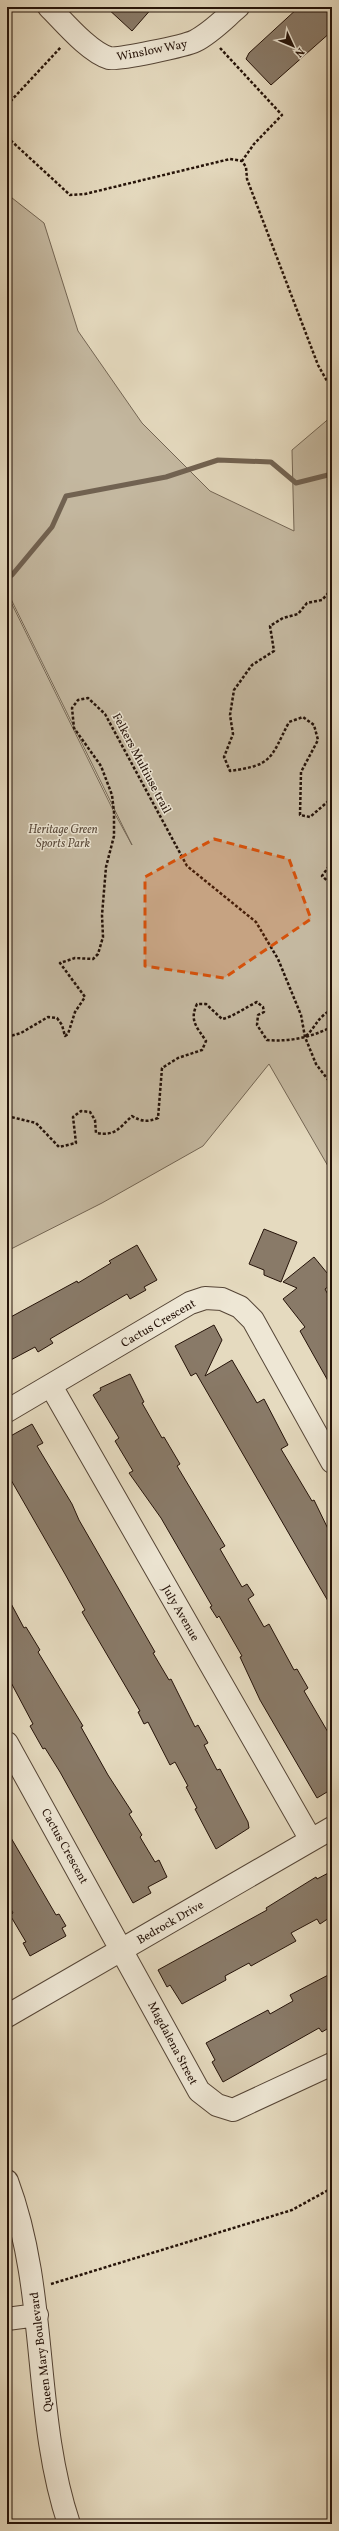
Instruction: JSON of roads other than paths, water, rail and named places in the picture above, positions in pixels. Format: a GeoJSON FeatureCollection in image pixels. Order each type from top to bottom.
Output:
{"type":"FeatureCollection","features":[{"type":"Feature","properties":{"kind":"street","name":"Winslow Way"},"geometry":{"type":"LineString","coordinates":[[49,7],[95,51],[109,58],[123,58],[194,42],[207,34],[238,7]]}},
{"type":"Feature","properties":{"kind":"street","name":"Cactus Crescent"},"geometry":{"type":"LineString","coordinates":[[7,1412],[190,1303],[206,1298],[222,1299],[240,1307],[259,1328],[332,1462]]}},
{"type":"Feature","properties":{"kind":"street","name":"July Avenue"},"geometry":{"type":"LineString","coordinates":[[51,1386],[311,1840]]}},
{"type":"Feature","properties":{"kind":"street","name":"Cactus Crescent"},"geometry":{"type":"LineString","coordinates":[[7,1743],[123,1949]]}},
{"type":"Feature","properties":{"kind":"street","name":"Bedrock Drive"},"geometry":{"type":"LineString","coordinates":[[7,2016],[332,1828]]}},
{"type":"Feature","properties":{"kind":"street","name":"Magdalena Street"},"geometry":{"type":"LineString","coordinates":[[123,1949],[199,2091],[217,2105],[233,2110],[332,2064]]}},
{"type":"Feature","properties":{"kind":"street","name":"Queen Mary Boulevard"},"geometry":{"type":"LineString","coordinates":[[7,2181],[20,2215],[34,2290],[53,2459],[69,2524]]}},
{"type":"Feature","properties":{"kind":"street"},"geometry":{"type":"LineString","coordinates":[[7,2319],[37,2315]]}},
{"type":"Feature","properties":{"kind":"waterway"},"geometry":{"type":"LineString","coordinates":[[12,575],[52,527],[66,496],[166,477],[218,460],[271,462],[296,483],[332,474]]}},
{"type":"Feature","properties":{"kind":"park label","name":"Heritage Green Sports Park"},"geometry":{"type":"Point","coordinates":[63,836]}}]}
